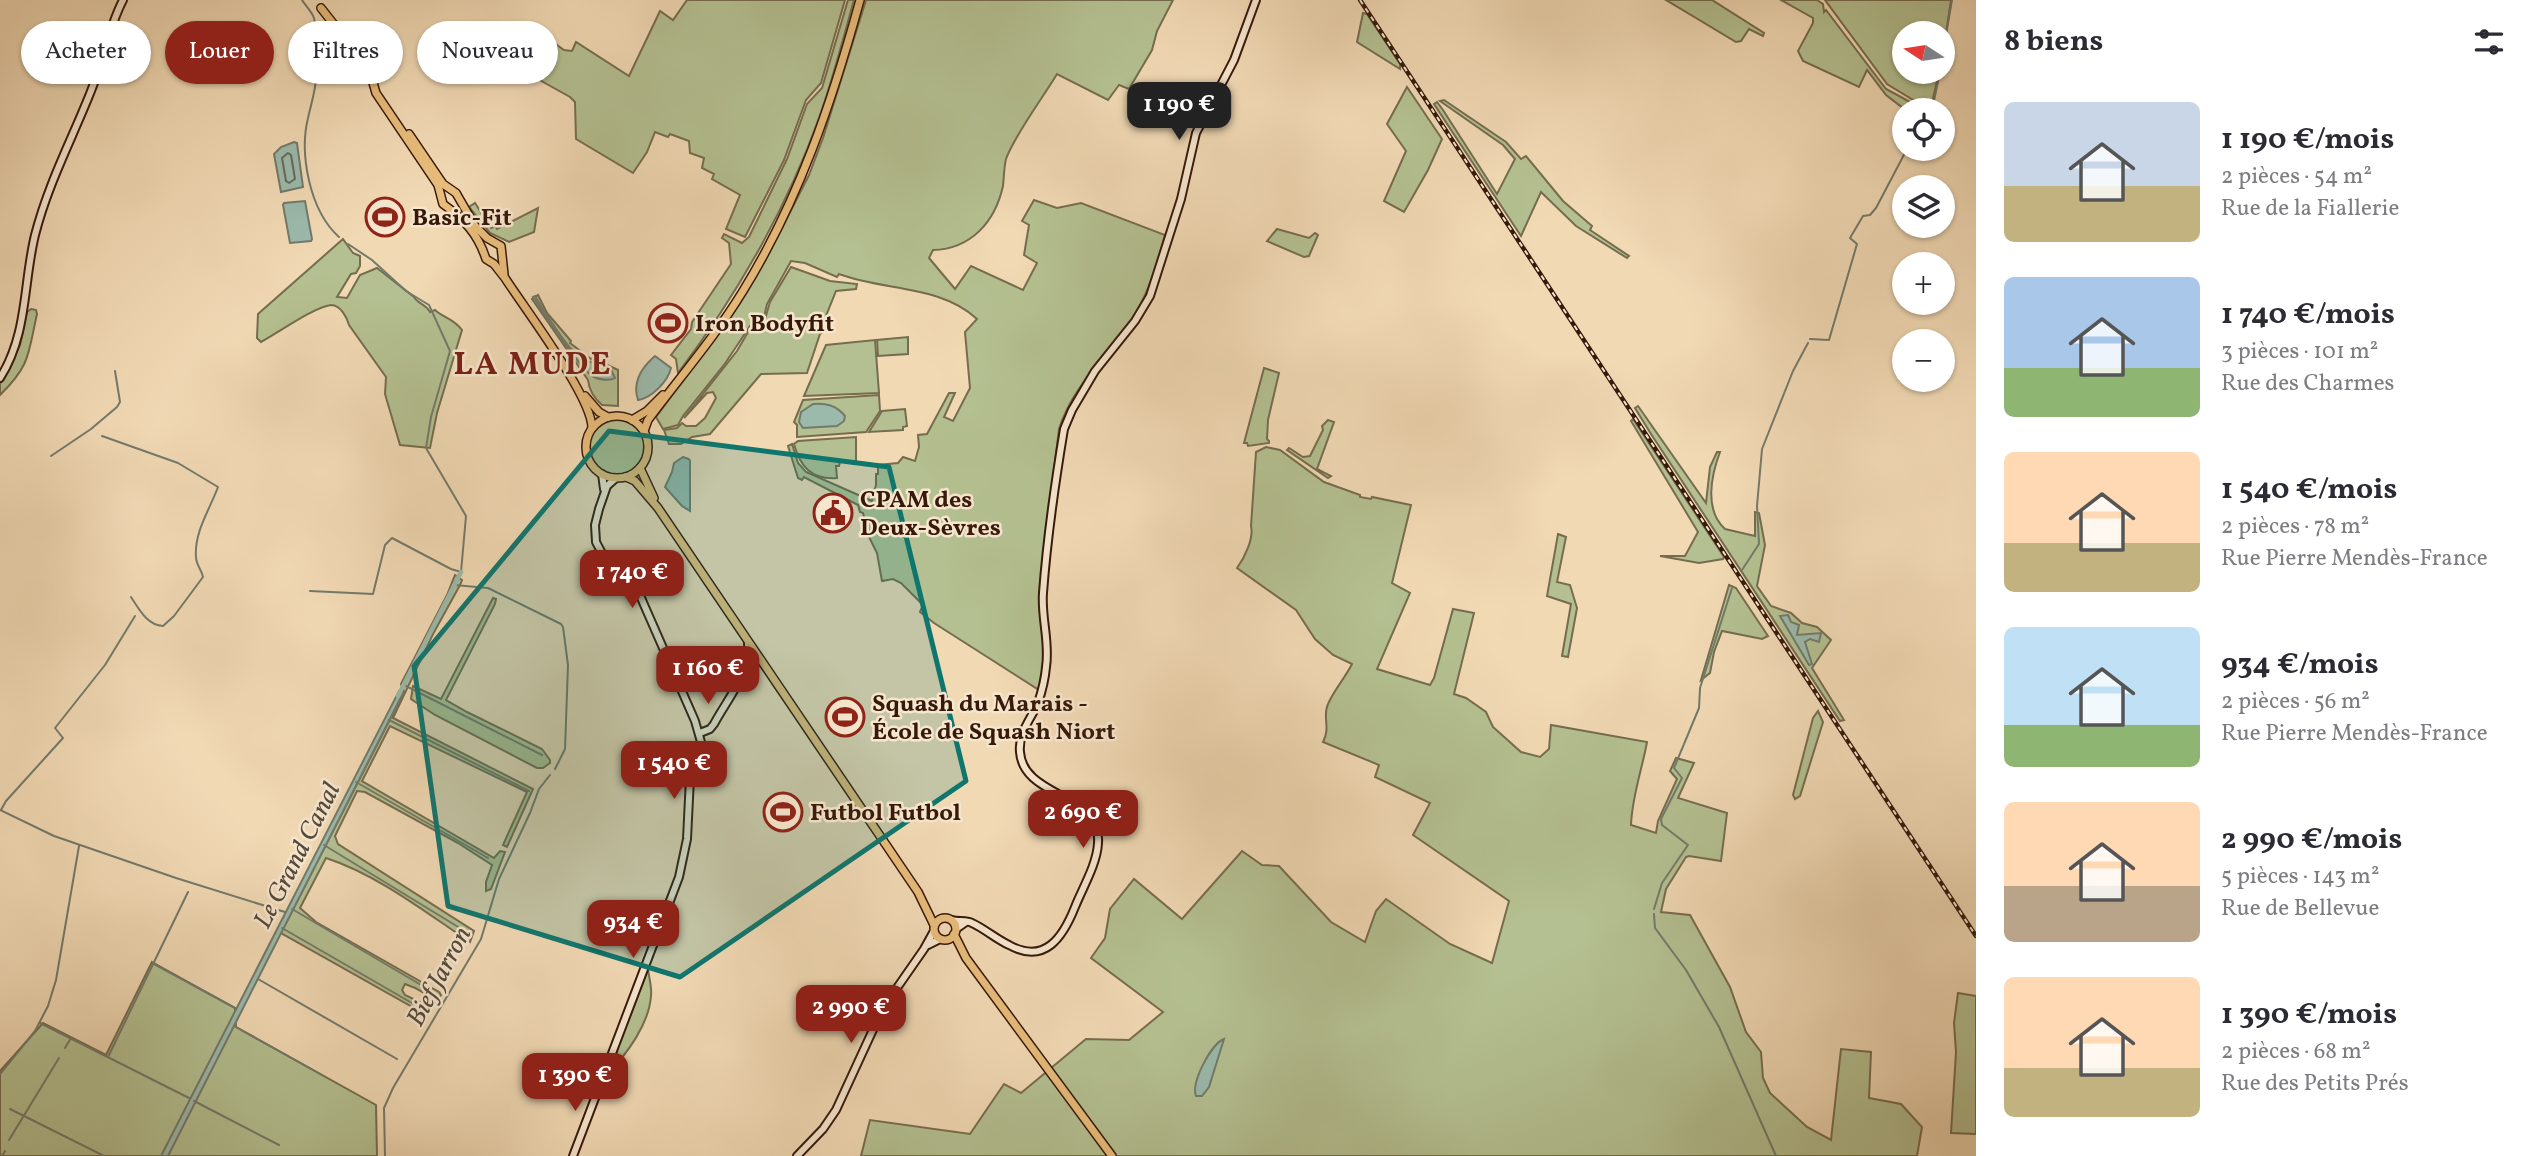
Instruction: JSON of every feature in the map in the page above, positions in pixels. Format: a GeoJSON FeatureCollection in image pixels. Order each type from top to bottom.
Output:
{"type":"FeatureCollection","features":[{"type":"Feature","properties":{"kind":"main road"},"geometry":{"type":"LineString","coordinates":[[316,0],[330,21]]}},
{"type":"Feature","properties":{"kind":"main road"},"geometry":{"type":"LineString","coordinates":[[632,419],[647,411],[670,387],[715,329],[748,278],[776,227],[817,132],[859,0]]}},
{"type":"Feature","properties":{"kind":"main road"},"geometry":{"type":"LineString","coordinates":[[644,431],[632,419],[624,416],[608,417],[592,428],[587,439],[586,450],[593,466],[602,474],[615,478],[626,477],[640,468],[648,450],[644,431],[648,420],[727,316],[778,229],[820,133],[859,0]]}},
{"type":"Feature","properties":{"kind":"main road"},"geometry":{"type":"LineString","coordinates":[[321,8],[331,21]]}},
{"type":"Feature","properties":{"kind":"main road"},"geometry":{"type":"LineString","coordinates":[[373,84],[376,93],[438,185],[443,204],[467,223],[480,240],[486,259],[492,262],[505,278],[578,388],[599,412],[608,417]]}},
{"type":"Feature","properties":{"kind":"main road"},"geometry":{"type":"LineString","coordinates":[[374,84],[443,184],[456,193],[464,211],[481,232],[501,246],[505,278]]}},
{"type":"Feature","properties":{"kind":"main road"},"geometry":{"type":"LineString","coordinates":[[442,196],[446,190],[450,190]]}},
{"type":"Feature","properties":{"kind":"main road"},"geometry":{"type":"LineString","coordinates":[[492,262],[502,257]]}},
{"type":"Feature","properties":{"kind":"main road"},"geometry":{"type":"LineString","coordinates":[[578,388],[590,415],[592,428]]}},
{"type":"Feature","properties":{"kind":"main road"},"geometry":{"type":"LineString","coordinates":[[640,468],[659,508]]}},
{"type":"Feature","properties":{"kind":"main road"},"geometry":{"type":"LineString","coordinates":[[626,477],[635,481],[659,508],[918,892],[934,912],[948,919],[966,958],[1112,1156]]}},
{"type":"Feature","properties":{"kind":"main road"},"geometry":{"type":"LineString","coordinates":[[918,892],[934,928],[966,958]]}},
{"type":"Feature","properties":{"kind":"main road"},"geometry":{"type":"LineString","coordinates":[[934,928],[938,920],[948,919]]}},
{"type":"Feature","properties":{"kind":"main road"},"geometry":{"type":"LineString","coordinates":[[943,939],[955,932]]}},
{"type":"Feature","properties":{"kind":"street"},"geometry":{"type":"LineString","coordinates":[[0,378],[14,354],[19,336],[32,249],[42,211],[93,84],[122,0]]}},
{"type":"Feature","properties":{"kind":"street"},"geometry":{"type":"LineString","coordinates":[[948,919],[968,922],[1017,949],[1045,949],[1065,931],[1097,852],[1098,835],[1090,816],[1030,775],[1022,764],[1019,746],[1040,698],[1047,665],[1043,591],[1064,429],[1088,383],[1135,321],[1150,296],[1181,199],[1196,133],[1234,60],[1256,0]]}},
{"type":"Feature","properties":{"kind":"street"},"geometry":{"type":"LineString","coordinates":[[602,474],[604,494]]}},
{"type":"Feature","properties":{"kind":"street"},"geometry":{"type":"LineString","coordinates":[[573,1156],[681,870],[687,839],[689,787],[700,747],[700,733],[638,591],[606,561],[598,548],[595,525],[604,494],[615,478]]}},
{"type":"Feature","properties":{"kind":"street"},"geometry":{"type":"LineString","coordinates":[[700,733],[711,728],[731,695],[748,662],[748,641]]}},
{"type":"Feature","properties":{"kind":"street"},"geometry":{"type":"LineString","coordinates":[[955,932],[968,922]]}},
{"type":"Feature","properties":{"kind":"street"},"geometry":{"type":"LineString","coordinates":[[797,1156],[836,1110],[883,1008],[924,949],[934,928]]}},
{"type":"Feature","properties":{"kind":"street"},"geometry":{"type":"LineString","coordinates":[[924,949],[943,939]]}},
{"type":"Feature","properties":{"kind":"highlighted area"},"geometry":{"type":"Polygon","coordinates":[[[609,431],[889,467],[966,781],[680,977],[448,906],[414,666],[609,431]]]}},
{"type":"Feature","properties":{"kind":"green space"},"geometry":{"type":"Polygon","coordinates":[[[687,0],[845,0],[821,83],[806,100],[784,160],[745,237],[726,229],[740,195],[712,179],[714,174],[702,168],[704,158],[690,153],[689,141],[655,132],[647,152],[633,173],[576,139],[575,102],[547,84],[558,84],[558,46],[572,51],[576,42],[629,76],[660,11],[673,20],[687,0]]]}},
{"type":"Feature","properties":{"kind":"green space"},"geometry":{"type":"Polygon","coordinates":[[[848,0],[854,0],[829,89],[791,186],[740,282],[678,373],[676,359],[671,355],[691,329],[692,322],[731,264],[729,243],[722,238],[724,234],[742,243],[749,237],[787,159],[807,104],[822,88],[848,0]]]}},
{"type":"Feature","properties":{"kind":"green space"},"geometry":{"type":"Polygon","coordinates":[[[866,0],[1173,0],[1157,31],[1152,50],[1129,89],[1119,85],[1108,100],[1057,74],[1010,150],[999,199],[987,222],[970,239],[959,245],[933,250],[929,258],[955,289],[971,266],[1023,290],[1037,263],[1024,255],[1029,225],[1022,221],[1034,200],[1057,208],[1081,203],[1165,235],[1141,305],[1128,326],[1080,387],[1059,429],[1040,583],[1039,600],[1045,653],[1039,690],[934,623],[920,612],[923,605],[901,583],[893,579],[882,581],[877,553],[858,505],[804,477],[802,480],[798,478],[788,446],[792,444],[798,463],[806,472],[872,501],[878,465],[898,463],[903,457],[915,461],[919,447],[918,435],[927,434],[949,393],[955,393],[944,417],[953,421],[970,388],[965,332],[977,319],[963,308],[929,294],[839,274],[837,277],[805,263],[791,261],[767,304],[764,317],[750,326],[678,425],[663,429],[656,417],[738,305],[809,175],[866,0]]]}},
{"type":"Feature","properties":{"kind":"green space"},"geometry":{"type":"Polygon","coordinates":[[[1666,0],[1712,0],[1764,33],[1763,36],[1749,29],[1741,41],[1736,42],[1666,0]]]}},
{"type":"Feature","properties":{"kind":"green space"},"geometry":{"type":"Polygon","coordinates":[[[1781,0],[1817,0],[1823,4],[1824,12],[1826,10],[1886,89],[1903,98],[1892,100],[1886,95],[1867,70],[1859,87],[1803,61],[1798,51],[1813,18],[1781,0]]]}},
{"type":"Feature","properties":{"kind":"green space"},"geometry":{"type":"Polygon","coordinates":[[[1825,0],[1951,0],[1948,21],[1892,21],[1892,84],[1936,84],[1933,98],[1910,98],[1887,84],[1825,0]]]}},
{"type":"Feature","properties":{"kind":"green space"},"geometry":{"type":"Polygon","coordinates":[[[1363,13],[1367,14],[1400,64],[1400,69],[1357,42],[1363,13]]]}},
{"type":"Feature","properties":{"kind":"green space"},"geometry":{"type":"Polygon","coordinates":[[[1407,87],[1442,139],[1404,212],[1384,201],[1406,151],[1387,124],[1407,87]]]}},
{"type":"Feature","properties":{"kind":"green space"},"geometry":{"type":"Polygon","coordinates":[[[1444,100],[1506,142],[1521,159],[1526,156],[1563,201],[1592,226],[1590,230],[1629,256],[1627,258],[1576,226],[1541,192],[1521,236],[1434,104],[1437,102],[1443,110],[1497,194],[1515,159],[1503,145],[1440,101],[1444,100]]]}},
{"type":"Feature","properties":{"kind":"green space"},"geometry":{"type":"Polygon","coordinates":[[[475,203],[491,228],[495,226],[497,229],[538,208],[534,232],[509,242],[490,233],[469,207],[475,203]]]}},
{"type":"Feature","properties":{"kind":"green space"},"geometry":{"type":"Polygon","coordinates":[[[1277,229],[1309,238],[1315,233],[1318,235],[1309,256],[1304,257],[1267,241],[1277,229]]]}},
{"type":"Feature","properties":{"kind":"green space"},"geometry":{"type":"Polygon","coordinates":[[[343,239],[353,253],[360,256],[360,266],[356,273],[351,274],[337,297],[347,298],[360,275],[377,268],[430,312],[435,310],[462,330],[437,413],[430,448],[400,445],[385,394],[386,377],[338,307],[331,305],[306,315],[261,342],[257,338],[258,314],[343,239]]]}},
{"type":"Feature","properties":{"kind":"green space"},"geometry":{"type":"Polygon","coordinates":[[[791,267],[830,281],[857,284],[856,289],[836,291],[826,316],[827,330],[820,334],[807,373],[761,374],[710,434],[692,437],[681,444],[669,444],[664,430],[677,428],[682,423],[696,426],[705,418],[716,398],[713,392],[707,393],[684,418],[737,351],[751,327],[765,319],[770,302],[791,267]]]}},
{"type":"Feature","properties":{"kind":"green space"},"geometry":{"type":"Polygon","coordinates":[[[538,295],[547,313],[570,343],[591,359],[618,370],[618,406],[602,405],[594,397],[588,380],[532,299],[538,295]]]}},
{"type":"Feature","properties":{"kind":"green space"},"geometry":{"type":"Polygon","coordinates":[[[36,310],[37,314],[27,358],[18,375],[0,395],[0,384],[20,345],[27,312],[36,310]]]}},
{"type":"Feature","properties":{"kind":"green space"},"geometry":{"type":"Polygon","coordinates":[[[908,337],[908,354],[878,356],[877,340],[908,337]]]}},
{"type":"Feature","properties":{"kind":"green space"},"geometry":{"type":"Polygon","coordinates":[[[875,340],[879,393],[804,396],[826,345],[875,340]]]}},
{"type":"Feature","properties":{"kind":"green space"},"geometry":{"type":"Polygon","coordinates":[[[1264,368],[1279,373],[1268,420],[1269,443],[1248,446],[1244,443],[1264,368]]]}},
{"type":"Feature","properties":{"kind":"green space"},"geometry":{"type":"Polygon","coordinates":[[[879,395],[880,411],[866,432],[797,437],[797,425],[794,422],[803,400],[879,395]]]}},
{"type":"Feature","properties":{"kind":"green space"},"geometry":{"type":"Polygon","coordinates":[[[1638,406],[1706,503],[1710,467],[1717,452],[1720,452],[1711,492],[1718,521],[1725,529],[1755,536],[1755,512],[1759,513],[1765,545],[1757,586],[1771,606],[1791,613],[1802,623],[1817,627],[1831,640],[1812,668],[1844,720],[1840,721],[1651,434],[1635,408],[1638,406]]]}},
{"type":"Feature","properties":{"kind":"green space"},"geometry":{"type":"Polygon","coordinates":[[[905,409],[907,426],[903,427],[903,430],[869,432],[882,411],[905,409]]]}},
{"type":"Feature","properties":{"kind":"green space"},"geometry":{"type":"Polygon","coordinates":[[[617,419],[628,421],[637,427],[643,436],[643,458],[637,467],[628,473],[617,475],[606,473],[597,467],[591,458],[589,447],[591,436],[597,427],[606,421],[617,419]]]}},
{"type":"Feature","properties":{"kind":"green space"},"geometry":{"type":"Polygon","coordinates":[[[1633,419],[1723,559],[1699,563],[1660,556],[1685,556],[1698,532],[1631,421],[1633,419]]]}},
{"type":"Feature","properties":{"kind":"green space"},"geometry":{"type":"Polygon","coordinates":[[[1328,420],[1334,422],[1317,469],[1331,476],[1328,478],[1287,450],[1289,448],[1303,457],[1310,456],[1323,430],[1322,426],[1328,420]]]}},
{"type":"Feature","properties":{"kind":"green space"},"geometry":{"type":"Polygon","coordinates":[[[856,437],[856,461],[840,462],[839,466],[836,466],[837,478],[820,477],[808,470],[794,444],[798,441],[856,437]]]}},
{"type":"Feature","properties":{"kind":"green space"},"geometry":{"type":"Polygon","coordinates":[[[1266,447],[1280,450],[1324,482],[1360,497],[1411,505],[1392,583],[1410,593],[1377,669],[1430,685],[1453,609],[1474,613],[1454,694],[1466,698],[1486,712],[1493,727],[1521,752],[1540,757],[1549,749],[1551,725],[1647,742],[1635,793],[1631,825],[1656,833],[1658,821],[1677,779],[1670,771],[1676,758],[1694,763],[1678,798],[1727,813],[1721,861],[1686,857],[1666,889],[1661,912],[1690,915],[1730,987],[1746,1032],[1761,1052],[1763,1078],[1770,1093],[1807,1127],[1831,1140],[1841,1049],[1871,1052],[1869,1098],[1901,1104],[1922,1127],[1917,1156],[861,1156],[870,1120],[970,1134],[1004,1084],[1021,1093],[1086,1039],[1129,1040],[1163,1012],[1091,958],[1105,938],[1110,909],[1134,879],[1182,919],[1242,851],[1262,865],[1279,866],[1331,922],[1365,942],[1376,911],[1386,899],[1450,944],[1492,963],[1509,901],[1413,835],[1430,803],[1375,777],[1379,765],[1323,742],[1328,704],[1352,664],[1333,655],[1315,639],[1296,610],[1237,568],[1246,553],[1251,536],[1256,452],[1266,447]]]}},
{"type":"Feature","properties":{"kind":"green space"},"geometry":{"type":"Polygon","coordinates":[[[1558,534],[1566,537],[1557,582],[1570,585],[1577,608],[1568,657],[1562,656],[1571,604],[1547,596],[1558,534]]]}},
{"type":"Feature","properties":{"kind":"green space"},"geometry":{"type":"Polygon","coordinates":[[[455,575],[462,580],[460,585],[393,718],[533,789],[507,847],[503,845],[527,792],[390,726],[362,781],[494,858],[500,851],[505,852],[491,889],[486,891],[492,865],[458,843],[365,792],[357,791],[335,836],[338,844],[474,931],[470,942],[383,884],[326,858],[300,908],[316,922],[439,992],[441,995],[435,1003],[422,991],[405,984],[402,990],[405,995],[424,1004],[428,1011],[426,1017],[281,933],[404,692],[401,684],[455,575]]]}},
{"type":"Feature","properties":{"kind":"green space"},"geometry":{"type":"Polygon","coordinates":[[[1729,585],[1736,588],[1768,636],[1762,639],[1722,631],[1710,673],[1701,680],[1729,585]]]}},
{"type":"Feature","properties":{"kind":"green space"},"geometry":{"type":"Polygon","coordinates":[[[493,598],[496,599],[495,604],[446,700],[542,749],[550,760],[543,768],[537,768],[435,715],[411,699],[413,686],[441,699],[493,598]]]}},
{"type":"Feature","properties":{"kind":"green space"},"geometry":{"type":"Polygon","coordinates":[[[1818,711],[1823,722],[1800,796],[1795,799],[1793,795],[1813,718],[1818,711]]]}},
{"type":"Feature","properties":{"kind":"green space"},"geometry":{"type":"Polygon","coordinates":[[[152,962],[235,1008],[236,1027],[376,1105],[377,1156],[0,1156],[0,1071],[43,1023],[106,1055],[152,962]]]}},
{"type":"Feature","properties":{"kind":"green space"},"geometry":{"type":"Polygon","coordinates":[[[648,969],[651,993],[642,1028],[608,1073],[648,969]]]}},
{"type":"Feature","properties":{"kind":"green space"},"geometry":{"type":"Polygon","coordinates":[[[1958,993],[1976,996],[1976,1134],[1951,1133],[1956,1052],[1954,1023],[1958,993]]]}},
{"type":"Feature","properties":{"kind":"water"},"geometry":{"type":"Polygon","coordinates":[[[297,143],[303,187],[281,192],[274,154],[281,147],[297,143]]]}},
{"type":"Feature","properties":{"kind":"water"},"geometry":{"type":"Polygon","coordinates":[[[305,201],[312,239],[290,243],[283,205],[305,201]]]}},
{"type":"Feature","properties":{"kind":"water"},"geometry":{"type":"Polygon","coordinates":[[[535,296],[570,348],[581,358],[611,369],[615,378],[599,379],[588,372],[553,327],[533,297],[535,296]]]}},
{"type":"Feature","properties":{"kind":"water"},"geometry":{"type":"Polygon","coordinates":[[[655,356],[671,368],[663,383],[654,392],[638,400],[637,381],[655,356]]]}},
{"type":"Feature","properties":{"kind":"water"},"geometry":{"type":"Polygon","coordinates":[[[813,404],[834,407],[845,416],[844,421],[837,426],[803,428],[799,422],[801,412],[813,404]]]}},
{"type":"Feature","properties":{"kind":"water"},"geometry":{"type":"Polygon","coordinates":[[[683,457],[690,461],[690,511],[665,487],[674,463],[683,457]]]}},
{"type":"Feature","properties":{"kind":"water"},"geometry":{"type":"Polygon","coordinates":[[[1788,615],[1791,622],[1799,625],[1797,635],[1821,633],[1819,642],[1810,639],[1805,642],[1812,664],[1809,665],[1780,616],[1788,615]]]}},
{"type":"Feature","properties":{"kind":"water"},"geometry":{"type":"Polygon","coordinates":[[[399,691],[403,693],[168,1156],[161,1156],[399,691]]]}},
{"type":"Feature","properties":{"kind":"water"},"geometry":{"type":"Polygon","coordinates":[[[1224,1039],[1209,1087],[1202,1096],[1196,1096],[1196,1082],[1203,1064],[1213,1048],[1224,1039]]]}},
{"type":"Feature","properties":{"kind":"waterway"},"geometry":{"type":"LineString","coordinates":[[302,0],[313,16],[315,27],[313,55],[316,81],[306,133],[306,165],[314,198],[329,226],[339,237]]}},
{"type":"Feature","properties":{"kind":"waterway"},"geometry":{"type":"LineString","coordinates":[[1948,21],[1952,0]]}},
{"type":"Feature","properties":{"kind":"waterway"},"geometry":{"type":"LineString","coordinates":[[1935,98],[1938,84]]}},
{"type":"Feature","properties":{"kind":"waterway"},"geometry":{"type":"LineString","coordinates":[[1810,339],[1829,340],[1857,244],[1850,238],[1863,216],[1870,215],[1876,208],[1901,161]]}},
{"type":"Feature","properties":{"kind":"waterway"},"geometry":{"type":"LineString","coordinates":[[310,591],[373,594],[385,545],[392,538],[461,572],[466,516],[426,448],[431,417],[450,351],[429,305],[406,291],[372,260],[348,244]]}},
{"type":"Feature","properties":{"kind":"waterway"},"geometry":{"type":"LineString","coordinates":[[1742,570],[1759,544],[1757,506],[1762,449],[1793,371],[1808,343]]}},
{"type":"Feature","properties":{"kind":"waterway"},"geometry":{"type":"LineString","coordinates":[[51,456],[91,429],[117,407],[120,402],[115,371]]}},
{"type":"Feature","properties":{"kind":"waterway"},"geometry":{"type":"LineString","coordinates":[[102,436],[178,463],[218,487],[197,539],[196,560],[203,577],[174,616],[163,626],[152,623],[131,597]]}},
{"type":"Feature","properties":{"kind":"waterway","name":"Le Grand Canal"},"geometry":{"type":"LineString","coordinates":[[398,696],[461,572]]}},
{"type":"Feature","properties":{"kind":"waterway","name":"Bief Jarron"},"geometry":{"type":"LineString","coordinates":[[454,585],[488,588],[563,627],[568,665],[565,749],[555,769]]}},
{"type":"Feature","properties":{"kind":"waterway"},"geometry":{"type":"LineString","coordinates":[[1654,909],[1662,883],[1688,845],[1662,825],[1661,819],[1682,778],[1674,768],[1699,708],[1700,688],[1732,588]]}},
{"type":"Feature","properties":{"kind":"waterway"},"geometry":{"type":"LineString","coordinates":[[1,810],[63,738],[55,728],[105,665],[135,616]]}},
{"type":"Feature","properties":{"kind":"waterway"},"geometry":{"type":"LineString","coordinates":[[404,685],[542,755]]}},
{"type":"Feature","properties":{"kind":"waterway"},"geometry":{"type":"LineString","coordinates":[[389,720],[529,791]]}},
{"type":"Feature","properties":{"kind":"waterway","name":"Bief Jarron"},"geometry":{"type":"LineString","coordinates":[[385,1156],[384,1108],[393,1088],[481,939],[499,879],[539,789],[550,775]]}},
{"type":"Feature","properties":{"kind":"waterway"},"geometry":{"type":"LineString","coordinates":[[356,782],[488,858]]}},
{"type":"Feature","properties":{"kind":"waterway"},"geometry":{"type":"LineString","coordinates":[[0,810],[54,836],[285,912]]}},
{"type":"Feature","properties":{"kind":"waterway"},"geometry":{"type":"LineString","coordinates":[[324,845],[468,933]]}},
{"type":"Feature","properties":{"kind":"waterway"},"geometry":{"type":"LineString","coordinates":[[0,1074],[35,1031],[48,1006],[56,980],[79,846]]}},
{"type":"Feature","properties":{"kind":"waterway"},"geometry":{"type":"LineString","coordinates":[[108,1057],[188,892]]}},
{"type":"Feature","properties":{"kind":"waterway"},"geometry":{"type":"LineString","coordinates":[[292,909],[433,992]]}},
{"type":"Feature","properties":{"kind":"waterway"},"geometry":{"type":"LineString","coordinates":[[1654,914],[1655,928],[1686,970],[1719,1027],[1776,1156]]}},
{"type":"Feature","properties":{"kind":"waterway"},"geometry":{"type":"LineString","coordinates":[[282,928],[424,1010]]}},
{"type":"Feature","properties":{"kind":"waterway"},"geometry":{"type":"LineString","coordinates":[[154,964],[235,1008]]}},
{"type":"Feature","properties":{"kind":"waterway"},"geometry":{"type":"LineString","coordinates":[[258,979],[397,1059]]}},
{"type":"Feature","properties":{"kind":"waterway"},"geometry":{"type":"LineString","coordinates":[[40,1023],[189,1098]]}},
{"type":"Feature","properties":{"kind":"waterway"},"geometry":{"type":"LineString","coordinates":[[234,1026],[322,1075]]}},
{"type":"Feature","properties":{"kind":"waterway"},"geometry":{"type":"LineString","coordinates":[[65,1048],[71,1038]]}},
{"type":"Feature","properties":{"kind":"waterway"},"geometry":{"type":"LineString","coordinates":[[9,1140],[59,1058]]}},
{"type":"Feature","properties":{"kind":"waterway"},"geometry":{"type":"LineString","coordinates":[[194,1101],[279,1145]]}},
{"type":"Feature","properties":{"kind":"waterway"},"geometry":{"type":"LineString","coordinates":[[10,1109],[104,1156]]}},
{"type":"Feature","properties":{"kind":"waterway"},"geometry":{"type":"LineString","coordinates":[[2,1156],[5,1151]]}},
{"type":"Feature","properties":{"kind":"railway"},"geometry":{"type":"LineString","coordinates":[[1360,0],[1976,936]]}},
{"type":"Feature","properties":{"kind":"place","name":"Basic-Fit"},"geometry":{"type":"Point","coordinates":[385,217]}},
{"type":"Feature","properties":{"kind":"place","name":"Iron Bodyfit"},"geometry":{"type":"Point","coordinates":[668,323]}},
{"type":"Feature","properties":{"kind":"place","name":"CPAM des Deux-Sèvres"},"geometry":{"type":"Point","coordinates":[833,513]}},
{"type":"Feature","properties":{"kind":"place","name":"Squash du Marais - École de Squash Niort"},"geometry":{"type":"Point","coordinates":[845,717]}},
{"type":"Feature","properties":{"kind":"place","name":"Futbol Futbol"},"geometry":{"type":"Point","coordinates":[783,812]}},
{"type":"Feature","properties":{"kind":"district","name":"LA MUDE"},"geometry":{"type":"Point","coordinates":[533,363]}}]}
